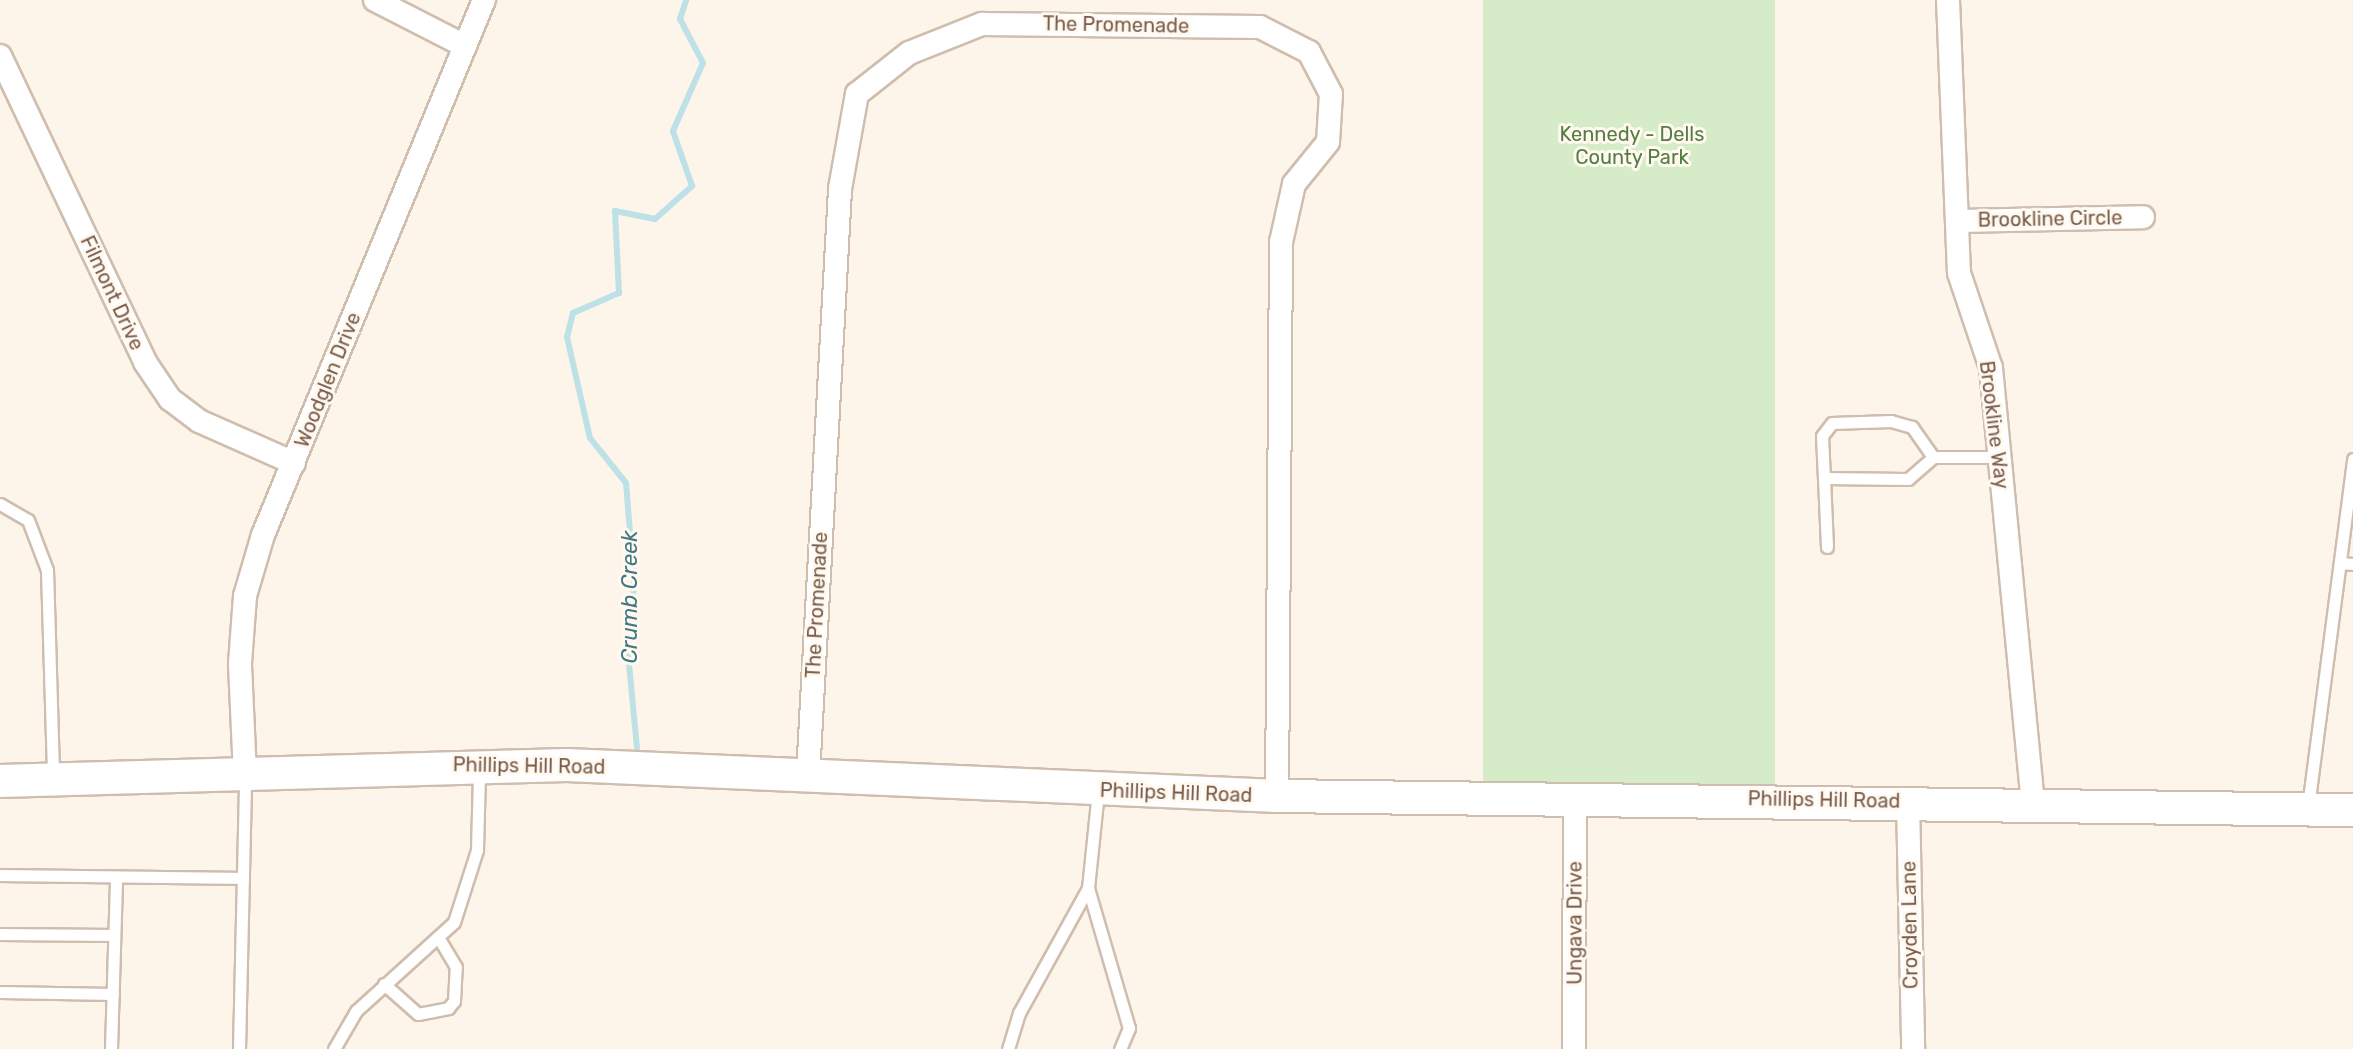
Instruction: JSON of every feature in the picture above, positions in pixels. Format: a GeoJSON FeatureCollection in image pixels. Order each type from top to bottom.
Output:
{"type":"FeatureCollection","features":[{"type":"Feature","properties":{"kind":"street"},"geometry":{"type":"LineString","coordinates":[[375,0],[465,46]]}},
{"type":"Feature","properties":{"kind":"street","name":"Woodglen Drive"},"geometry":{"type":"LineString","coordinates":[[245,775],[240,663],[245,596],[294,463],[484,0]]}},
{"type":"Feature","properties":{"kind":"street","name":"Brookline Way"},"geometry":{"type":"LineString","coordinates":[[1948,0],[1959,273],[1991,368],[2033,806]]}},
{"type":"Feature","properties":{"kind":"street","name":"The Promenade"},"geometry":{"type":"LineString","coordinates":[[808,775],[840,189],[857,94],[909,53],[982,24],[1260,27],[1309,52],[1331,94],[1328,142],[1294,184],[1281,242],[1277,796]]}},
{"type":"Feature","properties":{"kind":"street","name":"Filmont Drive"},"geometry":{"type":"LineString","coordinates":[[0,56],[145,362],[170,399],[199,421],[294,463]]}},
{"type":"Feature","properties":{"kind":"street","name":"Brookline Circle"},"geometry":{"type":"LineString","coordinates":[[1958,221],[2143,217]]}},
{"type":"Feature","properties":{"kind":"street","name":"Phillips Hill Road"},"geometry":{"type":"LineString","coordinates":[[0,781],[480,765],[808,775],[1277,796],[1908,801],[2033,806],[2353,810]]}},
{"type":"Feature","properties":{"kind":"street","name":"Ungava Drive"},"geometry":{"type":"LineString","coordinates":[[1574,1049],[1575,797]]}},
{"type":"Feature","properties":{"kind":"street","name":"Croyden Lane"},"geometry":{"type":"LineString","coordinates":[[1908,801],[1913,1049]]}},
{"type":"Feature","properties":{"kind":"lane"},"geometry":{"type":"LineString","coordinates":[[1827,547],[1822,436],[1832,423],[1891,421],[1912,427],[1933,457]]}},
{"type":"Feature","properties":{"kind":"lane"},"geometry":{"type":"LineString","coordinates":[[1824,478],[1908,479],[1933,457],[2000,457]]}},
{"type":"Feature","properties":{"kind":"lane"},"geometry":{"type":"LineString","coordinates":[[2308,810],[2353,459]]}},
{"type":"Feature","properties":{"kind":"lane"},"geometry":{"type":"LineString","coordinates":[[0,504],[28,520],[47,570],[54,781]]}},
{"type":"Feature","properties":{"kind":"lane"},"geometry":{"type":"LineString","coordinates":[[2340,563],[2353,564]]}},
{"type":"Feature","properties":{"kind":"lane"},"geometry":{"type":"LineString","coordinates":[[334,1049],[356,1011],[454,922],[477,850],[480,765]]}},
{"type":"Feature","properties":{"kind":"lane"},"geometry":{"type":"LineString","coordinates":[[239,1049],[245,775]]}},
{"type":"Feature","properties":{"kind":"lane"},"geometry":{"type":"LineString","coordinates":[[1098,790],[1088,888],[1129,1028],[1120,1049]]}},
{"type":"Feature","properties":{"kind":"lane"},"geometry":{"type":"LineString","coordinates":[[0,875],[243,878]]}},
{"type":"Feature","properties":{"kind":"lane"},"geometry":{"type":"LineString","coordinates":[[111,1049],[116,877]]}},
{"type":"Feature","properties":{"kind":"lane"},"geometry":{"type":"LineString","coordinates":[[1008,1049],[1019,1013],[1088,888]]}},
{"type":"Feature","properties":{"kind":"lane"},"geometry":{"type":"LineString","coordinates":[[0,934],[114,935]]}},
{"type":"Feature","properties":{"kind":"lane"},"geometry":{"type":"LineString","coordinates":[[384,984],[418,1014],[448,1008],[454,1001],[456,967],[438,937]]}},
{"type":"Feature","properties":{"kind":"lane"},"geometry":{"type":"LineString","coordinates":[[0,992],[113,994]]}},
{"type":"Feature","properties":{"kind":"green space","name":"Kennedy - Dells County Park"},"geometry":{"type":"Polygon","coordinates":[[[1483,0],[1775,0],[1775,788],[1483,788],[1483,0]]]}},
{"type":"Feature","properties":{"kind":"waterway","name":"Crumb Creek"},"geometry":{"type":"LineString","coordinates":[[637,748],[628,652],[634,584],[626,483],[590,438],[567,337],[573,313],[619,293],[615,211],[655,219],[692,186],[673,131],[703,63],[680,19],[686,0]]}}]}
